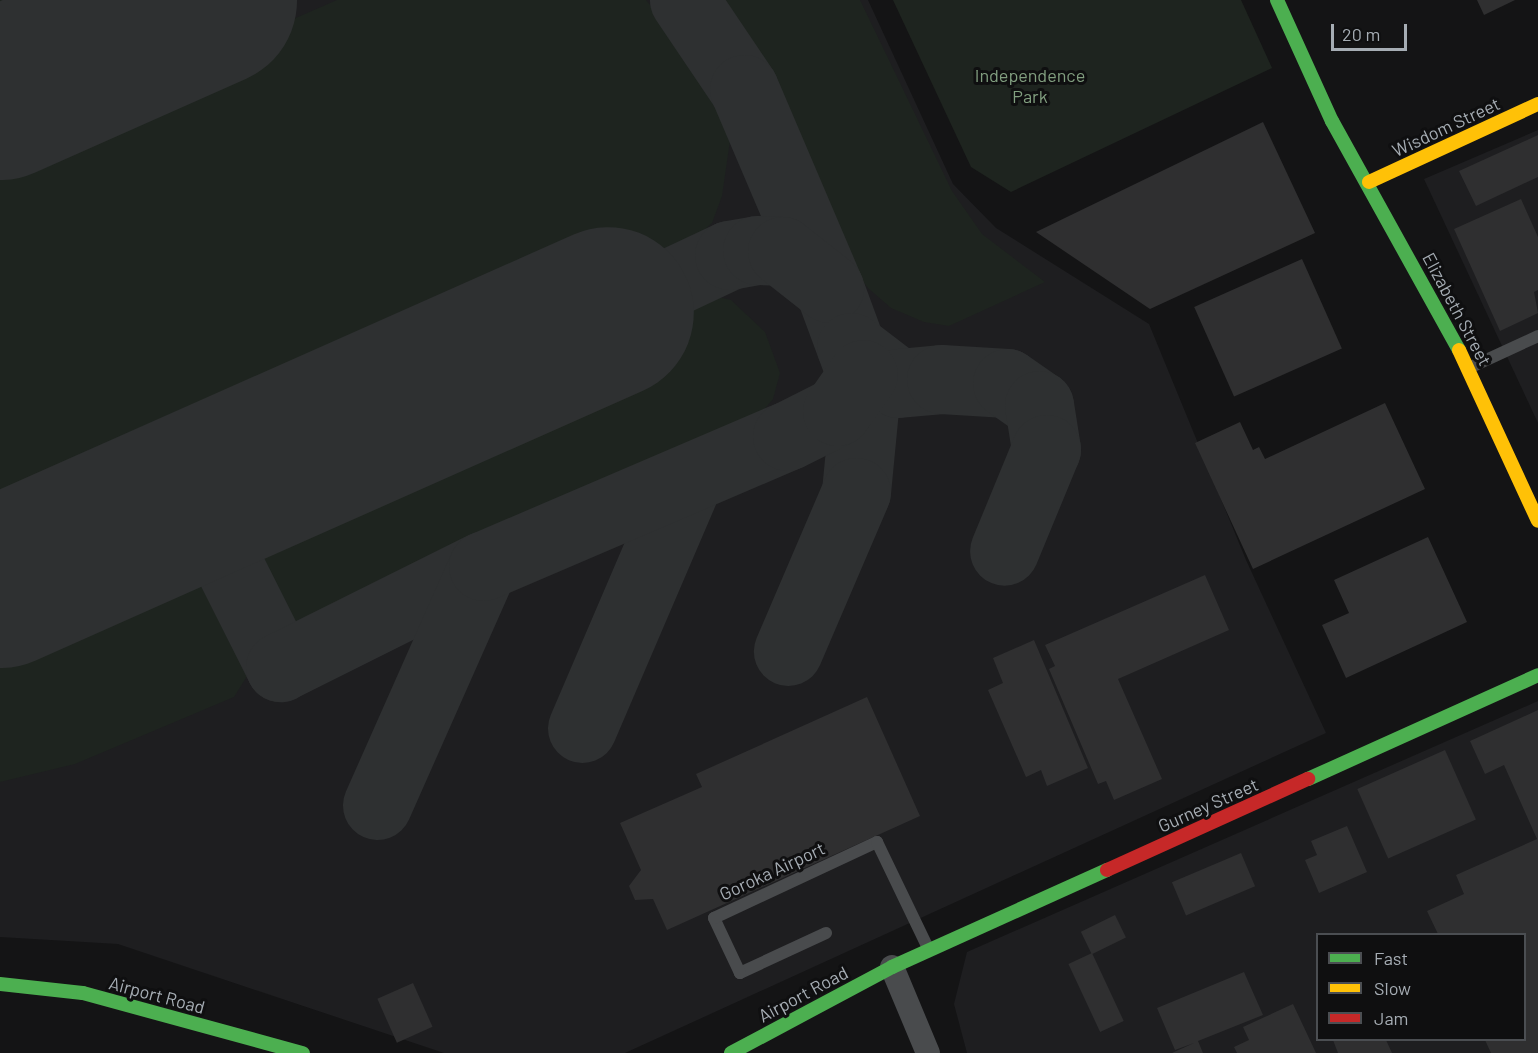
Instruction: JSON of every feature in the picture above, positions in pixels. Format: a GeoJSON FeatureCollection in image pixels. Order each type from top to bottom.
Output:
{"type":"FeatureCollection","features":[{"type":"Feature","properties":{"kind":"street","name":"Elizabeth Street"},"geometry":{"type":"LineString","coordinates":[[1277,0],[1332,121],[1369,182],[1469,368],[1538,521]]}},
{"type":"Feature","properties":{"kind":"street","name":"Elizabeth Street"},"geometry":{"type":"LineString","coordinates":[[1309,33],[1332,121]]}},
{"type":"Feature","properties":{"kind":"street","name":"Wisdom Street"},"geometry":{"type":"LineString","coordinates":[[1369,182],[1538,104]]}},
{"type":"Feature","properties":{"kind":"street","name":"Gurney Street"},"geometry":{"type":"LineString","coordinates":[[892,967],[1538,675]]}},
{"type":"Feature","properties":{"kind":"street","name":"Airport Road"},"geometry":{"type":"LineString","coordinates":[[731,1053],[892,967]]}},
{"type":"Feature","properties":{"kind":"street"},"geometry":{"type":"LineString","coordinates":[[892,967],[928,1053]]}},
{"type":"Feature","properties":{"kind":"street","name":"Airport Road"},"geometry":{"type":"LineString","coordinates":[[0,984],[83,993],[303,1053]]}},
{"type":"Feature","properties":{"kind":"lane"},"geometry":{"type":"LineString","coordinates":[[1469,368],[1538,336]]}},
{"type":"Feature","properties":{"kind":"lane","name":"Goroka Airport"},"geometry":{"type":"LineString","coordinates":[[826,933],[740,973],[714,918],[877,842],[929,951]]}},
{"type":"Feature","properties":{"kind":"shaded area"},"geometry":{"type":"Polygon","coordinates":[[[0,0],[868,0],[953,184],[996,228],[1149,324],[1246,560],[1326,733],[625,1053],[444,1053],[118,944],[0,937],[0,0]]]}},
{"type":"Feature","properties":{"kind":"shaded area"},"geometry":{"type":"Polygon","coordinates":[[[1538,130],[1538,423],[1424,179],[1538,130]]]}},
{"type":"Feature","properties":{"kind":"shaded area"},"geometry":{"type":"Polygon","coordinates":[[[1538,701],[1538,1053],[967,1053],[954,1004],[967,952],[1538,701]]]}},
{"type":"Feature","properties":{"kind":"green space"},"geometry":{"type":"Polygon","coordinates":[[[0,0],[54,0],[0,24],[0,0]]]}},
{"type":"Feature","properties":{"kind":"green space"},"geometry":{"type":"Polygon","coordinates":[[[337,0],[646,0],[704,73],[725,111],[731,134],[722,196],[712,223],[689,244],[0,548],[0,147],[337,0]]]}},
{"type":"Feature","properties":{"kind":"green space"},"geometry":{"type":"Polygon","coordinates":[[[721,0],[860,0],[952,191],[982,234],[1045,282],[949,326],[924,322],[891,308],[868,288],[850,264],[776,93],[721,0]]]}},
{"type":"Feature","properties":{"kind":"green space","name":"Independence Park"},"geometry":{"type":"Polygon","coordinates":[[[893,0],[1241,0],[1272,68],[1011,192],[971,167],[893,0]]]}},
{"type":"Feature","properties":{"kind":"green space"},"geometry":{"type":"Polygon","coordinates":[[[713,296],[731,300],[765,332],[780,373],[773,399],[750,426],[288,641],[278,633],[238,548],[231,514],[245,501],[690,302],[713,296]]]}},
{"type":"Feature","properties":{"kind":"green space"},"geometry":{"type":"Polygon","coordinates":[[[165,547],[197,558],[242,642],[249,673],[234,697],[75,764],[0,782],[0,613],[137,550],[165,547]]]}},
{"type":"Feature","properties":{"kind":"building"},"geometry":{"type":"Polygon","coordinates":[[[1477,0],[1515,0],[1484,15],[1477,0]]]}},
{"type":"Feature","properties":{"kind":"building"},"geometry":{"type":"Polygon","coordinates":[[[1263,122],[1315,233],[1150,309],[1036,232],[1263,122]]]}},
{"type":"Feature","properties":{"kind":"building"},"geometry":{"type":"Polygon","coordinates":[[[1538,135],[1538,177],[1476,206],[1459,171],[1538,135]]]}},
{"type":"Feature","properties":{"kind":"building"},"geometry":{"type":"Polygon","coordinates":[[[1521,199],[1538,237],[1538,290],[1534,292],[1538,313],[1500,331],[1454,229],[1521,199]]]}},
{"type":"Feature","properties":{"kind":"building"},"geometry":{"type":"Polygon","coordinates":[[[1302,259],[1342,349],[1234,397],[1194,307],[1302,259]]]}},
{"type":"Feature","properties":{"kind":"building"},"geometry":{"type":"Polygon","coordinates":[[[1385,403],[1425,489],[1253,569],[1195,443],[1240,422],[1253,450],[1259,447],[1265,459],[1385,403]]]}},
{"type":"Feature","properties":{"kind":"building"},"geometry":{"type":"Polygon","coordinates":[[[1428,537],[1467,622],[1346,678],[1322,625],[1349,613],[1334,580],[1428,537]]]}},
{"type":"Feature","properties":{"kind":"building"},"geometry":{"type":"Polygon","coordinates":[[[1205,575],[1229,630],[1118,679],[1162,779],[1114,800],[1106,781],[1098,784],[1049,669],[1055,666],[1045,645],[1205,575]]]}},
{"type":"Feature","properties":{"kind":"building"},"geometry":{"type":"Polygon","coordinates":[[[1034,640],[1088,768],[1047,786],[1041,770],[1026,777],[988,690],[1003,683],[993,658],[1034,640]]]}},
{"type":"Feature","properties":{"kind":"building"},"geometry":{"type":"Polygon","coordinates":[[[867,697],[920,816],[667,930],[653,899],[635,900],[629,886],[641,870],[620,823],[702,787],[696,774],[867,697]]]}},
{"type":"Feature","properties":{"kind":"building"},"geometry":{"type":"Polygon","coordinates":[[[1538,710],[1538,1053],[1491,1053],[1485,1041],[1526,1041],[1526,933],[1438,933],[1427,911],[1464,894],[1456,875],[1537,839],[1504,765],[1485,774],[1470,741],[1538,710]]]}},
{"type":"Feature","properties":{"kind":"building"},"geometry":{"type":"Polygon","coordinates":[[[1445,750],[1476,819],[1388,858],[1357,789],[1445,750]]]}},
{"type":"Feature","properties":{"kind":"building"},"geometry":{"type":"Polygon","coordinates":[[[1347,826],[1367,872],[1319,893],[1305,860],[1317,855],[1311,841],[1347,826]]]}},
{"type":"Feature","properties":{"kind":"building"},"geometry":{"type":"Polygon","coordinates":[[[1241,853],[1255,886],[1186,915],[1172,882],[1241,853]]]}},
{"type":"Feature","properties":{"kind":"building"},"geometry":{"type":"Polygon","coordinates":[[[1115,915],[1126,937],[1092,954],[1081,932],[1115,915]]]}},
{"type":"Feature","properties":{"kind":"building"},"geometry":{"type":"Polygon","coordinates":[[[1092,953],[1124,1021],[1100,1032],[1068,964],[1092,953]]]}},
{"type":"Feature","properties":{"kind":"building"},"geometry":{"type":"Polygon","coordinates":[[[1244,972],[1263,1015],[1198,1041],[1203,1053],[1172,1053],[1194,1043],[1175,1050],[1157,1008],[1244,972]]]}},
{"type":"Feature","properties":{"kind":"building"},"geometry":{"type":"Polygon","coordinates":[[[413,983],[433,1027],[397,1043],[377,999],[413,983]]]}},
{"type":"Feature","properties":{"kind":"building"},"geometry":{"type":"Polygon","coordinates":[[[1293,1004],[1316,1053],[1237,1053],[1234,1047],[1249,1040],[1243,1027],[1293,1004]]]}},
{"type":"Feature","properties":{"kind":"building"},"geometry":{"type":"Polygon","coordinates":[[[1333,1041],[1386,1041],[1392,1053],[1338,1053],[1333,1041]]]}},
{"type":"Feature","properties":{"kind":"taxiway"},"geometry":{"type":"LineString","coordinates":[[684,0],[744,89],[829,288],[866,388],[856,492],[788,651]]}},
{"type":"Feature","properties":{"kind":"taxiway"},"geometry":{"type":"LineString","coordinates":[[608,312],[729,255],[757,250],[782,251],[829,288]]}},
{"type":"Feature","properties":{"kind":"taxiway"},"geometry":{"type":"LineString","coordinates":[[851,347],[898,383],[941,379],[1007,383],[1039,405],[1046,449],[1004,551]]}},
{"type":"Feature","properties":{"kind":"taxiway"},"geometry":{"type":"LineString","coordinates":[[377,805],[483,566],[787,436],[837,411],[863,374]]}},
{"type":"Feature","properties":{"kind":"taxiway"},"geometry":{"type":"LineString","coordinates":[[582,728],[688,481]]}},
{"type":"Feature","properties":{"kind":"taxiway"},"geometry":{"type":"LineString","coordinates":[[193,494],[280,667],[483,566]]}},
{"type":"Feature","properties":{"kind":"runway"},"geometry":{"type":"LineString","coordinates":[[0,94],[211,0]]}},
{"type":"Feature","properties":{"kind":"runway"},"geometry":{"type":"LineString","coordinates":[[0,582],[608,312]]}},
{"type":"Feature","properties":{"kind":"traffic: fast"},"geometry":{"type":"LineString","coordinates":[[1277,0],[1332,121],[1459,350]]}},
{"type":"Feature","properties":{"kind":"traffic: fast"},"geometry":{"type":"LineString","coordinates":[[1308,779],[1538,675]]}},
{"type":"Feature","properties":{"kind":"traffic: fast"},"geometry":{"type":"LineString","coordinates":[[731,1053],[892,967],[1107,870]]}},
{"type":"Feature","properties":{"kind":"traffic: fast"},"geometry":{"type":"LineString","coordinates":[[0,984],[83,993],[303,1053]]}},
{"type":"Feature","properties":{"kind":"traffic: slow"},"geometry":{"type":"LineString","coordinates":[[1369,182],[1538,104]]}},
{"type":"Feature","properties":{"kind":"traffic: slow"},"geometry":{"type":"LineString","coordinates":[[1459,350],[1538,521]]}},
{"type":"Feature","properties":{"kind":"traffic: jam"},"geometry":{"type":"LineString","coordinates":[[1107,870],[1308,779]]}}]}
